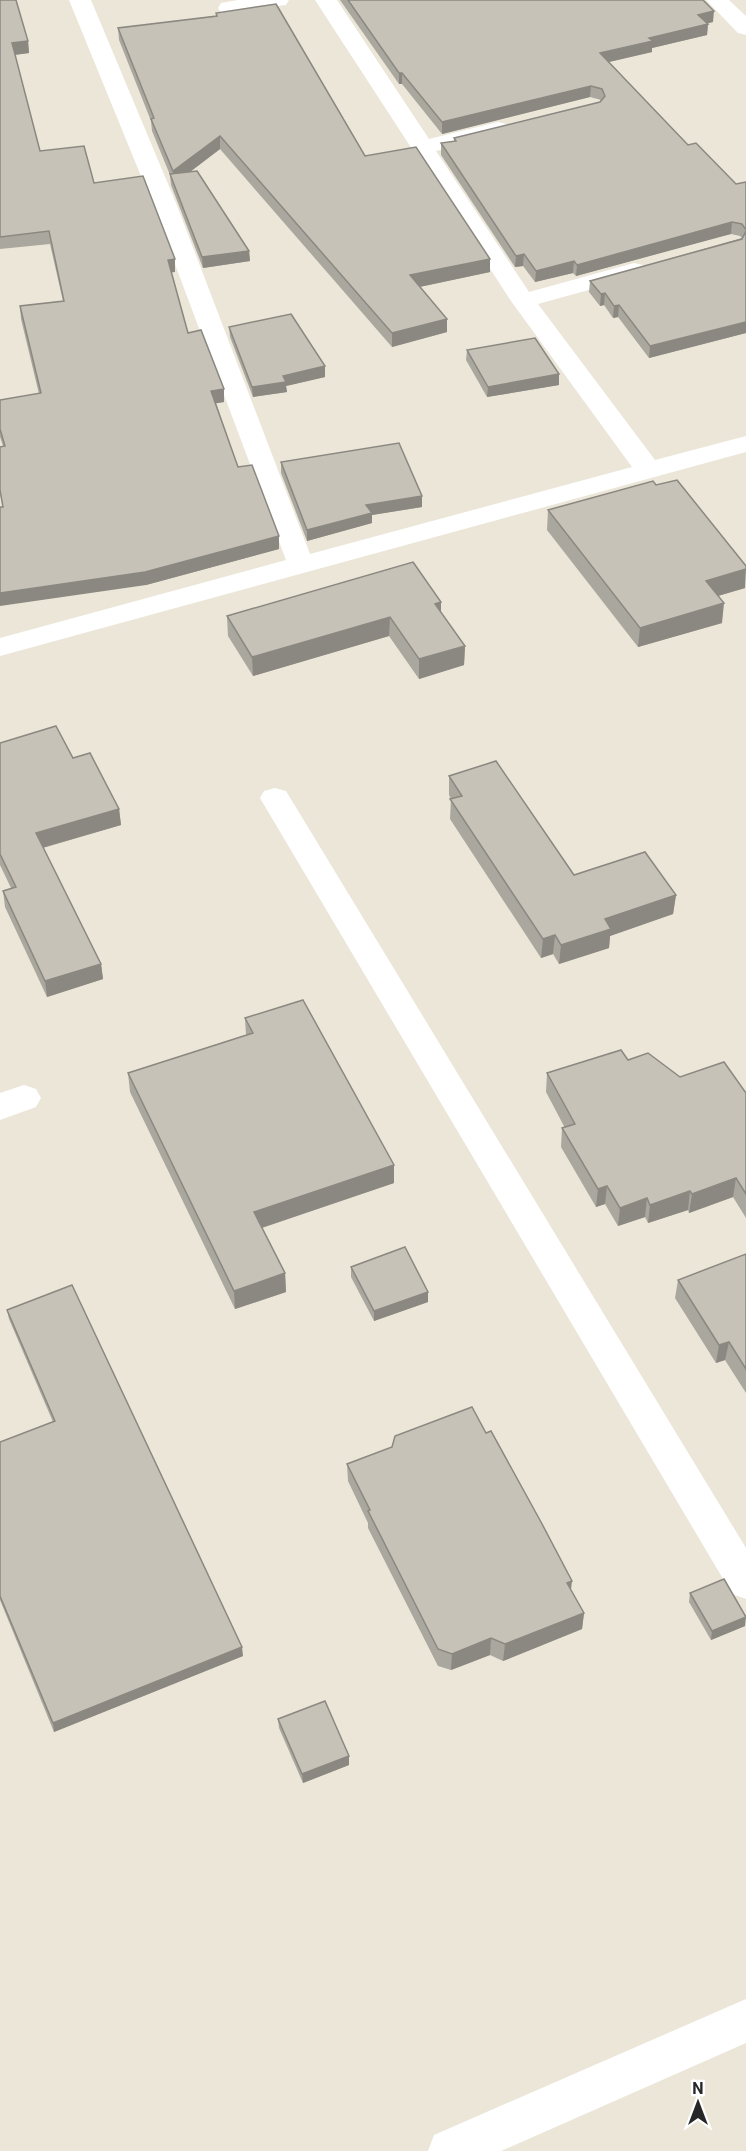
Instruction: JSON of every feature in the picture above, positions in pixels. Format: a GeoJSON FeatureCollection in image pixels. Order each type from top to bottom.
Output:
{"type":"FeatureCollection","features":[{"type":"Feature","properties":{"kind":"street"},"geometry":{"type":"LineString","coordinates":[[80,0],[164,203],[301,565]]}},
{"type":"Feature","properties":{"kind":"street"},"geometry":{"type":"LineString","coordinates":[[229,8],[278,0]]}},
{"type":"Feature","properties":{"kind":"street"},"geometry":{"type":"LineString","coordinates":[[326,0],[421,148],[523,300],[649,471]]}},
{"type":"Feature","properties":{"kind":"street"},"geometry":{"type":"LineString","coordinates":[[717,0],[746,28]]}},
{"type":"Feature","properties":{"kind":"street"},"geometry":{"type":"LineString","coordinates":[[421,148],[523,123]]}},
{"type":"Feature","properties":{"kind":"street"},"geometry":{"type":"LineString","coordinates":[[523,300],[653,264]]}},
{"type":"Feature","properties":{"kind":"street"},"geometry":{"type":"LineString","coordinates":[[0,647],[746,444]]}},
{"type":"Feature","properties":{"kind":"street"},"geometry":{"type":"LineString","coordinates":[[275,798],[746,1582]]}},
{"type":"Feature","properties":{"kind":"street"},"geometry":{"type":"LineString","coordinates":[[450,2151],[746,2021]]}},
{"type":"Feature","properties":{"kind":"building"},"geometry":{"type":"Polygon","coordinates":[[[0,0],[16,0],[28,41],[12,43],[40,151],[84,146],[94,183],[143,176],[175,259],[168,260],[188,333],[201,330],[224,389],[211,391],[238,467],[252,465],[279,536],[145,572],[0,593],[0,507],[3,507],[0,490],[0,447],[5,446],[0,429],[0,400],[41,393],[20,306],[64,301],[49,231],[0,237],[0,0]]]}},
{"type":"Feature","properties":{"kind":"building"},"geometry":{"type":"Polygon","coordinates":[[[348,0],[703,0],[714,11],[698,15],[708,24],[649,38],[653,41],[600,53],[688,145],[696,143],[736,184],[746,182],[746,230],[742,224],[732,222],[577,265],[574,261],[536,271],[524,254],[516,256],[441,143],[456,141],[454,138],[600,102],[605,96],[602,89],[591,86],[442,122],[402,73],[399,73],[348,0]]]}},
{"type":"Feature","properties":{"kind":"building"},"geometry":{"type":"Polygon","coordinates":[[[276,4],[365,156],[416,147],[490,259],[410,275],[447,319],[392,333],[220,136],[173,171],[151,119],[154,118],[118,28],[217,16],[216,13],[276,4]]]}},
{"type":"Feature","properties":{"kind":"building"},"geometry":{"type":"Polygon","coordinates":[[[197,171],[249,251],[202,257],[170,174],[197,171]]]}},
{"type":"Feature","properties":{"kind":"building"},"geometry":{"type":"Polygon","coordinates":[[[746,231],[746,322],[650,346],[619,305],[614,306],[605,293],[601,294],[590,281],[742,239],[746,231]]]}},
{"type":"Feature","properties":{"kind":"building"},"geometry":{"type":"Polygon","coordinates":[[[291,314],[325,366],[283,376],[286,382],[252,387],[229,327],[291,314]]]}},
{"type":"Feature","properties":{"kind":"building"},"geometry":{"type":"Polygon","coordinates":[[[535,338],[559,374],[488,387],[467,350],[535,338]]]}},
{"type":"Feature","properties":{"kind":"building"},"geometry":{"type":"Polygon","coordinates":[[[399,443],[422,496],[366,505],[372,513],[307,530],[281,462],[399,443]]]}},
{"type":"Feature","properties":{"kind":"building"},"geometry":{"type":"Polygon","coordinates":[[[677,480],[746,566],[746,569],[706,581],[724,603],[640,628],[548,510],[653,481],[656,485],[677,480]]]}},
{"type":"Feature","properties":{"kind":"building"},"geometry":{"type":"Polygon","coordinates":[[[413,562],[441,602],[435,604],[465,646],[419,659],[390,617],[252,657],[227,616],[413,562]]]}},
{"type":"Feature","properties":{"kind":"building"},"geometry":{"type":"Polygon","coordinates":[[[56,726],[73,758],[90,753],[119,809],[36,833],[101,964],[45,981],[3,891],[16,887],[0,854],[0,743],[56,726]]]}},
{"type":"Feature","properties":{"kind":"building"},"geometry":{"type":"Polygon","coordinates":[[[496,761],[574,875],[645,852],[676,895],[605,919],[611,929],[561,945],[555,935],[543,939],[450,799],[462,796],[449,776],[496,761]]]}},
{"type":"Feature","properties":{"kind":"building"},"geometry":{"type":"Polygon","coordinates":[[[303,1000],[394,1165],[254,1212],[285,1273],[234,1291],[128,1073],[253,1033],[245,1018],[303,1000]]]}},
{"type":"Feature","properties":{"kind":"building"},"geometry":{"type":"Polygon","coordinates":[[[621,1050],[628,1060],[648,1053],[680,1077],[724,1062],[746,1093],[746,1194],[736,1178],[692,1194],[690,1191],[650,1205],[647,1198],[620,1208],[607,1186],[598,1189],[562,1128],[575,1124],[547,1073],[621,1050]]]}},
{"type":"Feature","properties":{"kind":"building"},"geometry":{"type":"Polygon","coordinates":[[[405,1247],[428,1292],[374,1311],[351,1267],[405,1247]]]}},
{"type":"Feature","properties":{"kind":"building"},"geometry":{"type":"Polygon","coordinates":[[[746,1254],[746,1369],[729,1342],[719,1345],[678,1280],[746,1254]]]}},
{"type":"Feature","properties":{"kind":"building"},"geometry":{"type":"Polygon","coordinates":[[[72,1285],[242,1647],[53,1723],[0,1596],[0,1442],[55,1421],[7,1310],[72,1285]]]}},
{"type":"Feature","properties":{"kind":"building"},"geometry":{"type":"Polygon","coordinates":[[[472,1407],[486,1433],[491,1431],[541,1522],[572,1581],[567,1583],[584,1613],[505,1644],[491,1638],[452,1654],[438,1649],[368,1511],[370,1510],[347,1464],[392,1447],[395,1436],[472,1407]]]}},
{"type":"Feature","properties":{"kind":"building"},"geometry":{"type":"Polygon","coordinates":[[[724,1579],[746,1617],[712,1631],[690,1593],[724,1579]]]}},
{"type":"Feature","properties":{"kind":"building"},"geometry":{"type":"Polygon","coordinates":[[[325,1701],[349,1756],[302,1774],[278,1719],[325,1701]]]}}]}
